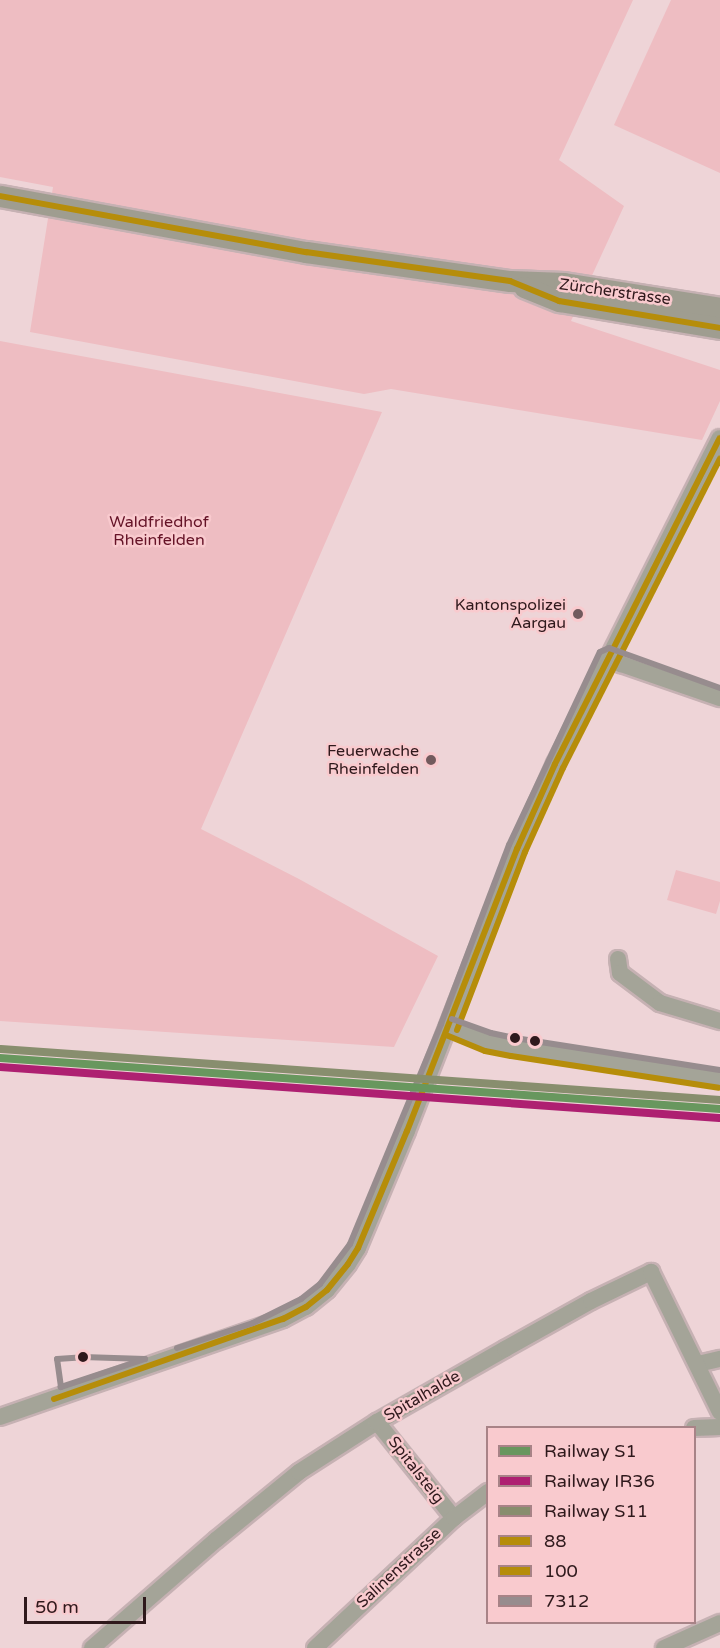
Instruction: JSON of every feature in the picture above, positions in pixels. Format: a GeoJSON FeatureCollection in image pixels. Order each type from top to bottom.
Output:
{"type":"FeatureCollection","features":[{"type":"Feature","properties":{"kind":"main road","name":"Zürcherstrasse"},"geometry":{"type":"LineString","coordinates":[[0,196],[306,252],[510,281],[564,283],[720,308]]}},
{"type":"Feature","properties":{"kind":"main road","name":"Zürcherstrasse"},"geometry":{"type":"LineString","coordinates":[[510,281],[559,301],[720,328]]}},
{"type":"Feature","properties":{"kind":"main road"},"geometry":{"type":"LineString","coordinates":[[695,304],[720,298]]}},
{"type":"Feature","properties":{"kind":"street"},"geometry":{"type":"LineString","coordinates":[[0,1417],[256,1330],[306,1306],[327,1290],[358,1248],[439,1053],[517,849],[607,657],[719,442]]}},
{"type":"Feature","properties":{"kind":"street"},"geometry":{"type":"LineString","coordinates":[[607,657],[720,698]]}},
{"type":"Feature","properties":{"kind":"street"},"geometry":{"type":"LineString","coordinates":[[618,959],[620,973],[660,1003],[720,1021]]}},
{"type":"Feature","properties":{"kind":"street"},"geometry":{"type":"LineString","coordinates":[[449,1027],[505,1046],[720,1078]]}},
{"type":"Feature","properties":{"kind":"street","name":"Spitalhalde"},"geometry":{"type":"LineString","coordinates":[[92,1648],[216,1540],[300,1472],[378,1422],[591,1301],[651,1272],[720,1412]]}},
{"type":"Feature","properties":{"kind":"street"},"geometry":{"type":"LineString","coordinates":[[698,1364],[720,1359]]}},
{"type":"Feature","properties":{"kind":"street","name":"Spitalsteig"},"geometry":{"type":"LineString","coordinates":[[378,1422],[454,1518]]}},
{"type":"Feature","properties":{"kind":"street"},"geometry":{"type":"LineString","coordinates":[[696,1428],[720,1427]]}},
{"type":"Feature","properties":{"kind":"street","name":"Salinenstrasse"},"geometry":{"type":"LineString","coordinates":[[315,1648],[454,1518],[486,1494]]}},
{"type":"Feature","properties":{"kind":"street"},"geometry":{"type":"LineString","coordinates":[[664,1648],[720,1623]]}},
{"type":"Feature","properties":{"kind":"green space"},"geometry":{"type":"Polygon","coordinates":[[[0,0],[633,0],[559,160],[624,206],[571,321],[720,370],[720,401],[702,440],[391,389],[364,394],[30,332],[53,187],[0,177],[0,0]]]}},
{"type":"Feature","properties":{"kind":"green space"},"geometry":{"type":"Polygon","coordinates":[[[671,0],[720,0],[720,173],[614,125],[671,0]]]}},
{"type":"Feature","properties":{"kind":"green space","name":"Waldfriedhof Rheinfelden"},"geometry":{"type":"Polygon","coordinates":[[[0,341],[382,412],[201,829],[299,879],[438,956],[394,1047],[0,1021],[0,341]]]}},
{"type":"Feature","properties":{"kind":"green space"},"geometry":{"type":"Polygon","coordinates":[[[676,870],[720,882],[720,901],[716,914],[667,900],[676,870]]]}},
{"type":"Feature","properties":{"kind":"rail line","name":"S11"},"geometry":{"type":"LineString","coordinates":[[1,1049],[720,1100]]}},
{"type":"Feature","properties":{"kind":"rail line","name":"S1"},"geometry":{"type":"LineString","coordinates":[[0,1058],[720,1109]]}},
{"type":"Feature","properties":{"kind":"rail line","name":"IR36"},"geometry":{"type":"LineString","coordinates":[[0,1067],[719,1118]]}},
{"type":"Feature","properties":{"kind":"transit line","name":"88"},"geometry":{"type":"LineString","coordinates":[[0,196],[306,252],[510,281],[559,301],[720,328]]}},
{"type":"Feature","properties":{"kind":"transit line","name":"88"},"geometry":{"type":"LineString","coordinates":[[54,1399],[283,1319],[306,1307],[327,1290],[348,1264],[358,1248],[407,1131],[517,849],[555,764],[720,438]]}},
{"type":"Feature","properties":{"kind":"transit line","name":"100"},"geometry":{"type":"LineString","coordinates":[[457,1030],[525,852],[563,768],[720,458]]}},
{"type":"Feature","properties":{"kind":"transit line","name":"7312"},"geometry":{"type":"LineString","coordinates":[[177,1348],[253,1323],[301,1299],[320,1284],[350,1244],[441,1024],[509,845],[600,652],[609,648],[720,688]]}},
{"type":"Feature","properties":{"kind":"transit line","name":"7312"},"geometry":{"type":"LineString","coordinates":[[452,1019],[491,1033],[515,1038],[720,1070]]}},
{"type":"Feature","properties":{"kind":"transit line","name":"100"},"geometry":{"type":"LineString","coordinates":[[446,1035],[485,1051],[719,1088]]}},
{"type":"Feature","properties":{"kind":"transit line","name":"7312"},"geometry":{"type":"LineString","coordinates":[[83,1357],[145,1359],[61,1387],[57,1359],[83,1357]]}},
{"type":"Feature","properties":{"kind":"place","name":"Kantonspolizei Aargau"},"geometry":{"type":"Point","coordinates":[578,614]}},
{"type":"Feature","properties":{"kind":"place","name":"Feuerwache Rheinfelden"},"geometry":{"type":"Point","coordinates":[431,760]}}]}
